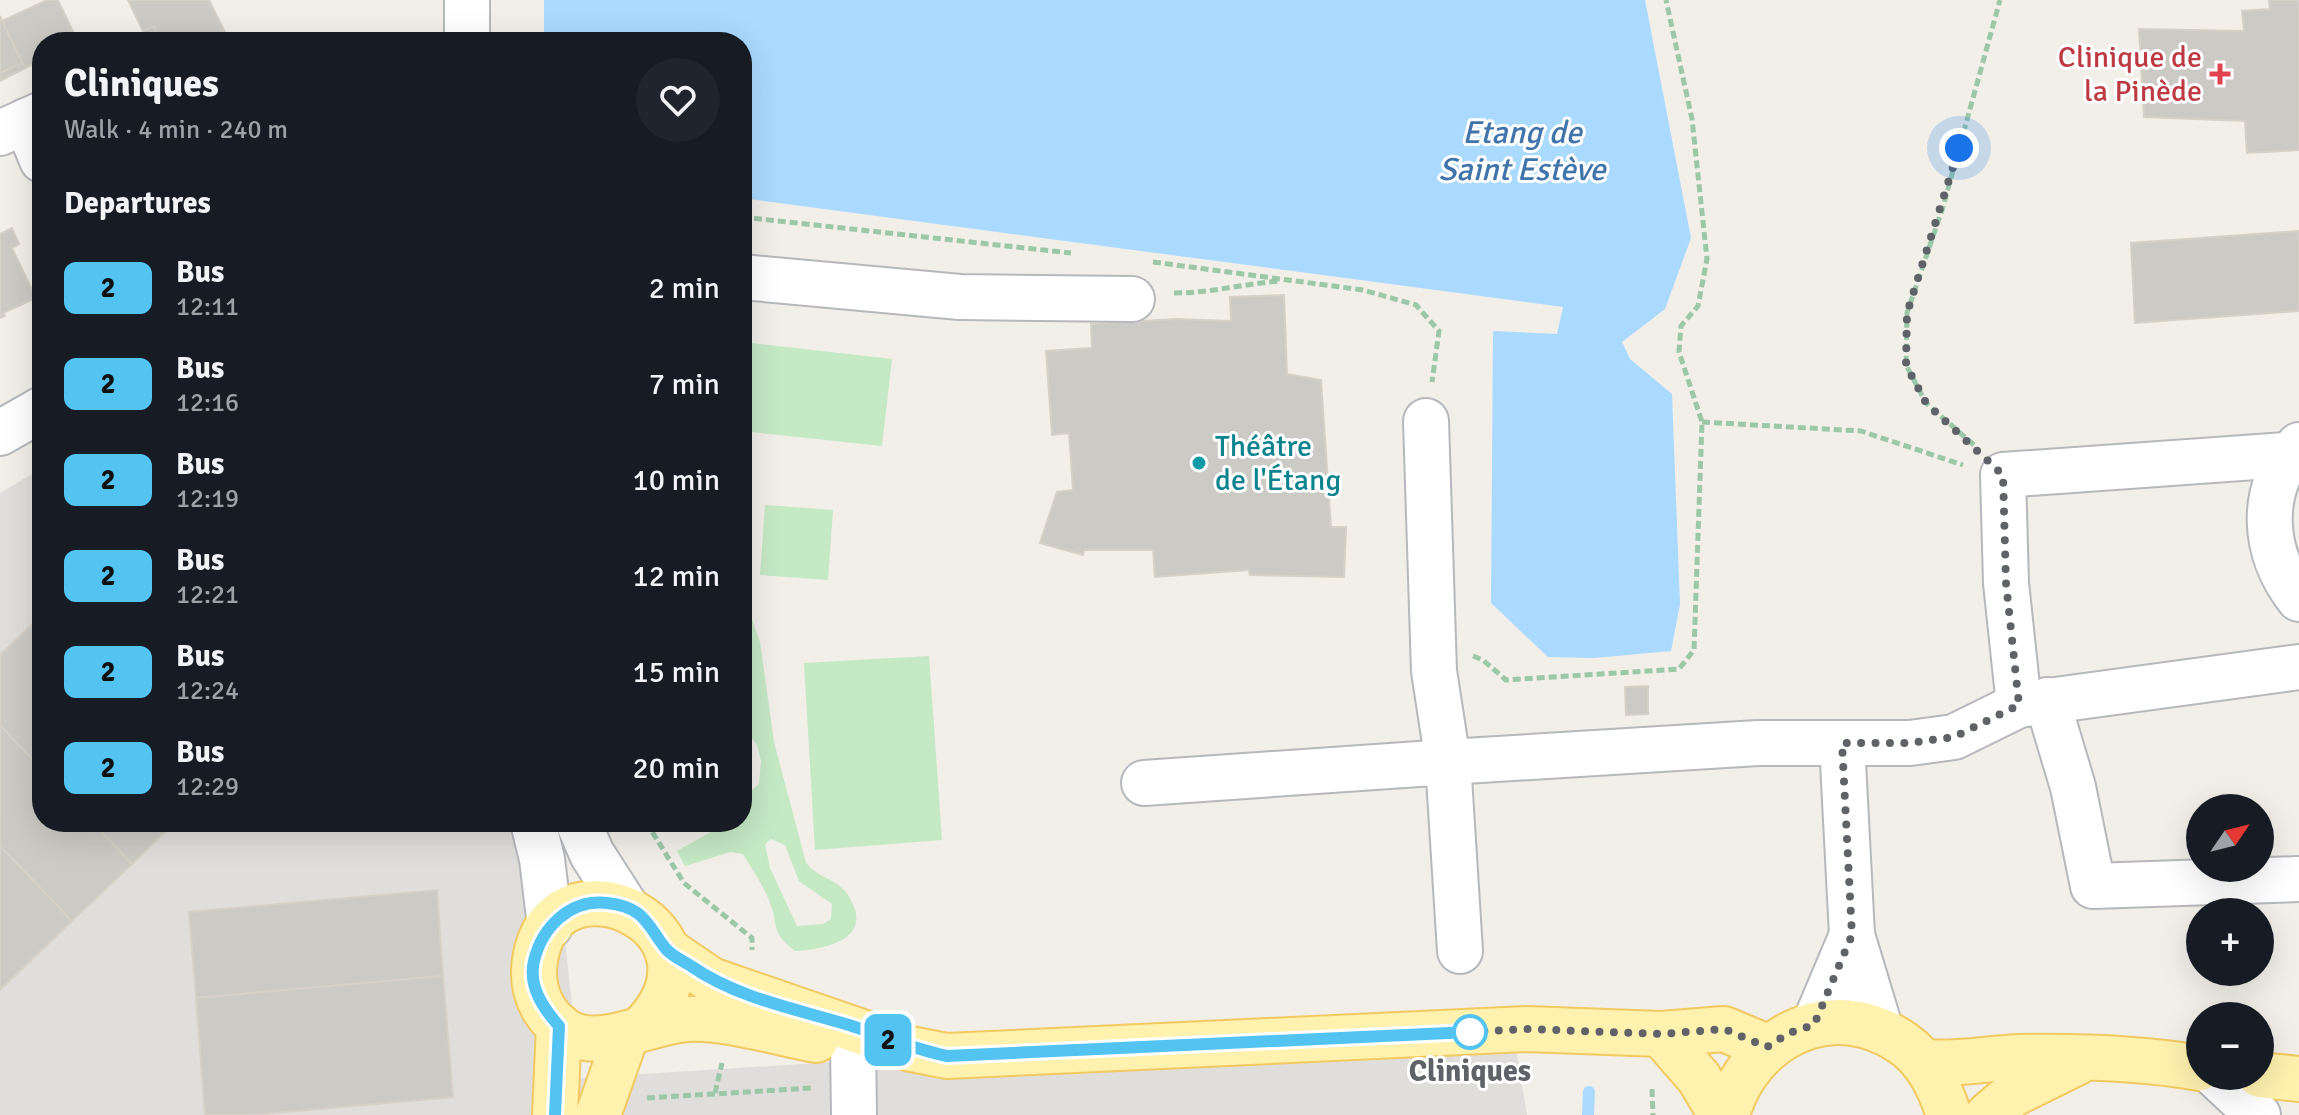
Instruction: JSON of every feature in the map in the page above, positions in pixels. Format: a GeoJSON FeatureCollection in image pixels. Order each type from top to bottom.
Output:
{"type":"FeatureCollection","features":[{"type":"Feature","properties":{"kind":"main road"},"geometry":{"type":"LineString","coordinates":[[911,1049],[853,1046],[691,1018],[603,1041],[580,1037],[559,1026],[544,1010],[535,989],[533,967],[538,945],[550,926],[565,913],[585,904],[606,903],[626,907],[644,917],[667,950],[711,980],[911,1049],[947,1056],[1527,1029],[1661,1034],[1724,1029],[1767,1047]]}},
{"type":"Feature","properties":{"kind":"main road"},"geometry":{"type":"LineString","coordinates":[[598,1115],[635,1031],[658,1011],[667,992],[670,971],[667,950]]}},
{"type":"Feature","properties":{"kind":"main road"},"geometry":{"type":"LineString","coordinates":[[1724,1115],[1747,1068],[1767,1047],[1789,1033],[1814,1025],[1848,1023],[1881,1031],[1904,1044],[1923,1062],[1940,1087],[1949,1115]]}},
{"type":"Feature","properties":{"kind":"main road"},"geometry":{"type":"LineString","coordinates":[[555,1115],[559,1026]]}},
{"type":"Feature","properties":{"kind":"main road"},"geometry":{"type":"LineString","coordinates":[[1661,1034],[1699,1078],[1724,1115]]}},
{"type":"Feature","properties":{"kind":"main road"},"geometry":{"type":"LineString","coordinates":[[1923,1062],[1951,1064],[2020,1057],[2143,1058],[2186,1066]]}},
{"type":"Feature","properties":{"kind":"main road"},"geometry":{"type":"LineString","coordinates":[[1988,1115],[2013,1094],[2084,1059]]}},
{"type":"Feature","properties":{"kind":"main road"},"geometry":{"type":"LineString","coordinates":[[2274,1076],[2299,1079]]}},
{"type":"Feature","properties":{"kind":"street"},"geometry":{"type":"LineString","coordinates":[[467,0],[467,32]]}},
{"type":"Feature","properties":{"kind":"street"},"geometry":{"type":"LineString","coordinates":[[752,278],[960,297],[1132,299]]}},
{"type":"Feature","properties":{"kind":"street"},"geometry":{"type":"LineString","coordinates":[[0,400],[32,385]]}},
{"type":"Feature","properties":{"kind":"street"},"geometry":{"type":"LineString","coordinates":[[0,433],[32,415]]}},
{"type":"Feature","properties":{"kind":"street"},"geometry":{"type":"LineString","coordinates":[[1426,421],[1433,644],[1448,762],[1460,951]]}},
{"type":"Feature","properties":{"kind":"street"},"geometry":{"type":"LineString","coordinates":[[0,460],[32,446]]}},
{"type":"Feature","properties":{"kind":"street"},"geometry":{"type":"LineString","coordinates":[[2296,452],[2210,463],[2003,475],[2006,583],[2033,703],[2073,787],[2093,886],[2299,879]]}},
{"type":"Feature","properties":{"kind":"street"},"geometry":{"type":"LineString","coordinates":[[2296,452],[2271,499],[2269,542],[2281,577],[2299,599]]}},
{"type":"Feature","properties":{"kind":"street"},"geometry":{"type":"LineString","coordinates":[[1144,783],[1758,743],[1910,743],[1954,737],[2033,703],[2299,667]]}},
{"type":"Feature","properties":{"kind":"street"},"geometry":{"type":"LineString","coordinates":[[1842,743],[1852,935],[1881,1031]]}},
{"type":"Feature","properties":{"kind":"street"},"geometry":{"type":"LineString","coordinates":[[535,832],[550,926]]}},
{"type":"Feature","properties":{"kind":"street"},"geometry":{"type":"LineString","coordinates":[[582,832],[592,854],[626,907]]}},
{"type":"Feature","properties":{"kind":"street"},"geometry":{"type":"LineString","coordinates":[[1814,1025],[1852,935]]}},
{"type":"Feature","properties":{"kind":"street"},"geometry":{"type":"LineString","coordinates":[[853,1046],[854,1115]]}},
{"type":"Feature","properties":{"kind":"street"},"geometry":{"type":"LineString","coordinates":[[2231,1090],[2258,1115]]}},
{"type":"Feature","properties":{"kind":"path"},"geometry":{"type":"LineString","coordinates":[[1433,644],[1483,660],[1506,680],[1679,669],[1694,650],[1702,422],[1679,352],[1681,326],[1698,306],[1707,259],[1692,119],[1666,0]]}},
{"type":"Feature","properties":{"kind":"path"},"geometry":{"type":"LineString","coordinates":[[2000,0],[1943,207],[1907,313],[1906,365],[1926,403],[2003,475]]}},
{"type":"Feature","properties":{"kind":"path"},"geometry":{"type":"LineString","coordinates":[[1132,299],[1165,293],[1210,293],[1246,284],[1292,280]]}},
{"type":"Feature","properties":{"kind":"path"},"geometry":{"type":"LineString","coordinates":[[1702,422],[1861,431],[1954,463],[2003,475]]}},
{"type":"Feature","properties":{"kind":"path"},"geometry":{"type":"LineString","coordinates":[[652,832],[684,883],[752,938],[753,948]]}},
{"type":"Feature","properties":{"kind":"shaded area"},"geometry":{"type":"Polygon","coordinates":[[[32,474],[32,832],[553,832],[580,1078],[1511,1019],[1527,1115],[0,1115],[0,493],[32,474]]]}},
{"type":"Feature","properties":{"kind":"green space"},"geometry":{"type":"Polygon","coordinates":[[[752,343],[892,359],[882,446],[752,432],[752,343]]]}},
{"type":"Feature","properties":{"kind":"green space"},"geometry":{"type":"Polygon","coordinates":[[[765,505],[833,510],[828,580],[760,575],[765,505]]]}},
{"type":"Feature","properties":{"kind":"green space"},"geometry":{"type":"Polygon","coordinates":[[[752,619],[760,642],[774,742],[806,863],[844,890],[855,910],[853,930],[837,942],[795,951],[787,944],[778,933],[766,892],[743,854],[730,852],[685,866],[677,851],[711,832],[752,832],[752,790],[759,784],[761,761],[752,739],[752,619]],[[771,839],[765,844],[770,868],[797,926],[823,924],[831,919],[832,904],[799,881],[785,845],[771,839]]]}},
{"type":"Feature","properties":{"kind":"green space"},"geometry":{"type":"Polygon","coordinates":[[[929,656],[942,840],[815,850],[804,663],[929,656]]]}},
{"type":"Feature","properties":{"kind":"water","name":"Etang de Saint Estève"},"geometry":{"type":"Polygon","coordinates":[[[544,0],[1645,0],[1691,238],[1665,309],[1622,342],[1630,359],[1672,394],[1680,604],[1671,651],[1594,658],[1548,657],[1491,603],[1493,331],[1557,334],[1563,307],[752,199],[752,32],[544,32],[544,0]]]}},
{"type":"Feature","properties":{"kind":"building"},"geometry":{"type":"Polygon","coordinates":[[[47,0],[58,0],[73,32],[32,32],[32,65],[25,68],[2,21],[47,0]]]}},
{"type":"Feature","properties":{"kind":"building"},"geometry":{"type":"Polygon","coordinates":[[[128,0],[209,0],[225,32],[157,32],[154,26],[143,31],[128,0]]]}},
{"type":"Feature","properties":{"kind":"building","name":"Clinique de la Pinède"},"geometry":{"type":"Polygon","coordinates":[[[2269,0],[2299,0],[2299,150],[2247,153],[2245,121],[2144,117],[2139,29],[2244,31],[2242,11],[2270,9],[2269,0]]]}},
{"type":"Feature","properties":{"kind":"building"},"geometry":{"type":"Polygon","coordinates":[[[0,16],[22,63],[0,73],[0,16]]]}},
{"type":"Feature","properties":{"kind":"building"},"geometry":{"type":"Polygon","coordinates":[[[154,26],[157,32],[143,32],[154,26]]]}},
{"type":"Feature","properties":{"kind":"building"},"geometry":{"type":"Polygon","coordinates":[[[22,63],[25,68],[0,81],[0,73],[22,63]]]}},
{"type":"Feature","properties":{"kind":"building"},"geometry":{"type":"Polygon","coordinates":[[[12,228],[19,244],[12,248],[32,290],[32,300],[3,313],[5,316],[0,318],[0,234],[12,228]]]}},
{"type":"Feature","properties":{"kind":"building"},"geometry":{"type":"Polygon","coordinates":[[[2299,231],[2299,311],[2135,323],[2131,243],[2299,231]]]}},
{"type":"Feature","properties":{"kind":"building","name":"Théâtre de l'Étang"},"geometry":{"type":"Polygon","coordinates":[[[1284,295],[1287,374],[1321,380],[1331,527],[1346,527],[1344,577],[1250,575],[1249,570],[1155,577],[1153,550],[1084,550],[1083,555],[1040,543],[1057,492],[1073,490],[1069,433],[1052,435],[1046,351],[1092,348],[1091,324],[1177,319],[1231,321],[1230,297],[1284,295]]]}},
{"type":"Feature","properties":{"kind":"building"},"geometry":{"type":"Polygon","coordinates":[[[32,625],[32,759],[0,725],[0,655],[32,625]]]}},
{"type":"Feature","properties":{"kind":"building"},"geometry":{"type":"Polygon","coordinates":[[[1648,686],[1648,714],[1626,715],[1625,687],[1648,686]]]}},
{"type":"Feature","properties":{"kind":"building"},"geometry":{"type":"Polygon","coordinates":[[[0,725],[32,759],[32,832],[102,832],[132,864],[72,921],[0,846],[0,725]]]}},
{"type":"Feature","properties":{"kind":"building"},"geometry":{"type":"Polygon","coordinates":[[[102,832],[165,832],[132,864],[102,832]]]}},
{"type":"Feature","properties":{"kind":"building"},"geometry":{"type":"Polygon","coordinates":[[[0,846],[72,921],[0,990],[0,846]]]}},
{"type":"Feature","properties":{"kind":"building"},"geometry":{"type":"Polygon","coordinates":[[[437,890],[443,976],[196,998],[189,912],[437,890]]]}},
{"type":"Feature","properties":{"kind":"building"},"geometry":{"type":"Polygon","coordinates":[[[443,976],[453,1097],[252,1115],[205,1115],[196,998],[443,976]]]}},
{"type":"Feature","properties":{"kind":"waterway"},"geometry":{"type":"LineString","coordinates":[[1588,1115],[1589,1092]]}},
{"type":"Feature","properties":{"kind":"bus line","name":"2"},"geometry":{"type":"LineString","coordinates":[[555,1115],[559,1026],[544,1010],[535,989],[533,967],[538,945],[550,926],[565,913],[585,904],[606,903],[626,907],[644,917],[667,950],[711,980],[855,1027],[911,1049],[947,1056],[1470,1032]]}},
{"type":"Feature","properties":{"kind":"place","name":"Clinique de la Pinède"},"geometry":{"type":"Point","coordinates":[2220,74]}},
{"type":"Feature","properties":{"kind":"place","name":"Théâtre de l'Étang"},"geometry":{"type":"Point","coordinates":[1199,463]}},
{"type":"Feature","properties":{"kind":"place","name":"Cliniques"},"geometry":{"type":"Point","coordinates":[1470,1032]}},
{"type":"Feature","properties":{"kind":"route"},"geometry":{"type":"LineString","coordinates":[[1470,1032],[1527,1029],[1661,1034],[1724,1029],[1767,1047],[1789,1033],[1814,1025],[1852,935],[1842,743],[1910,743],[1954,737],[2019,705],[2006,583],[2003,475],[1926,403],[1906,365],[1907,313],[1943,207],[1959,148]]}}]}
